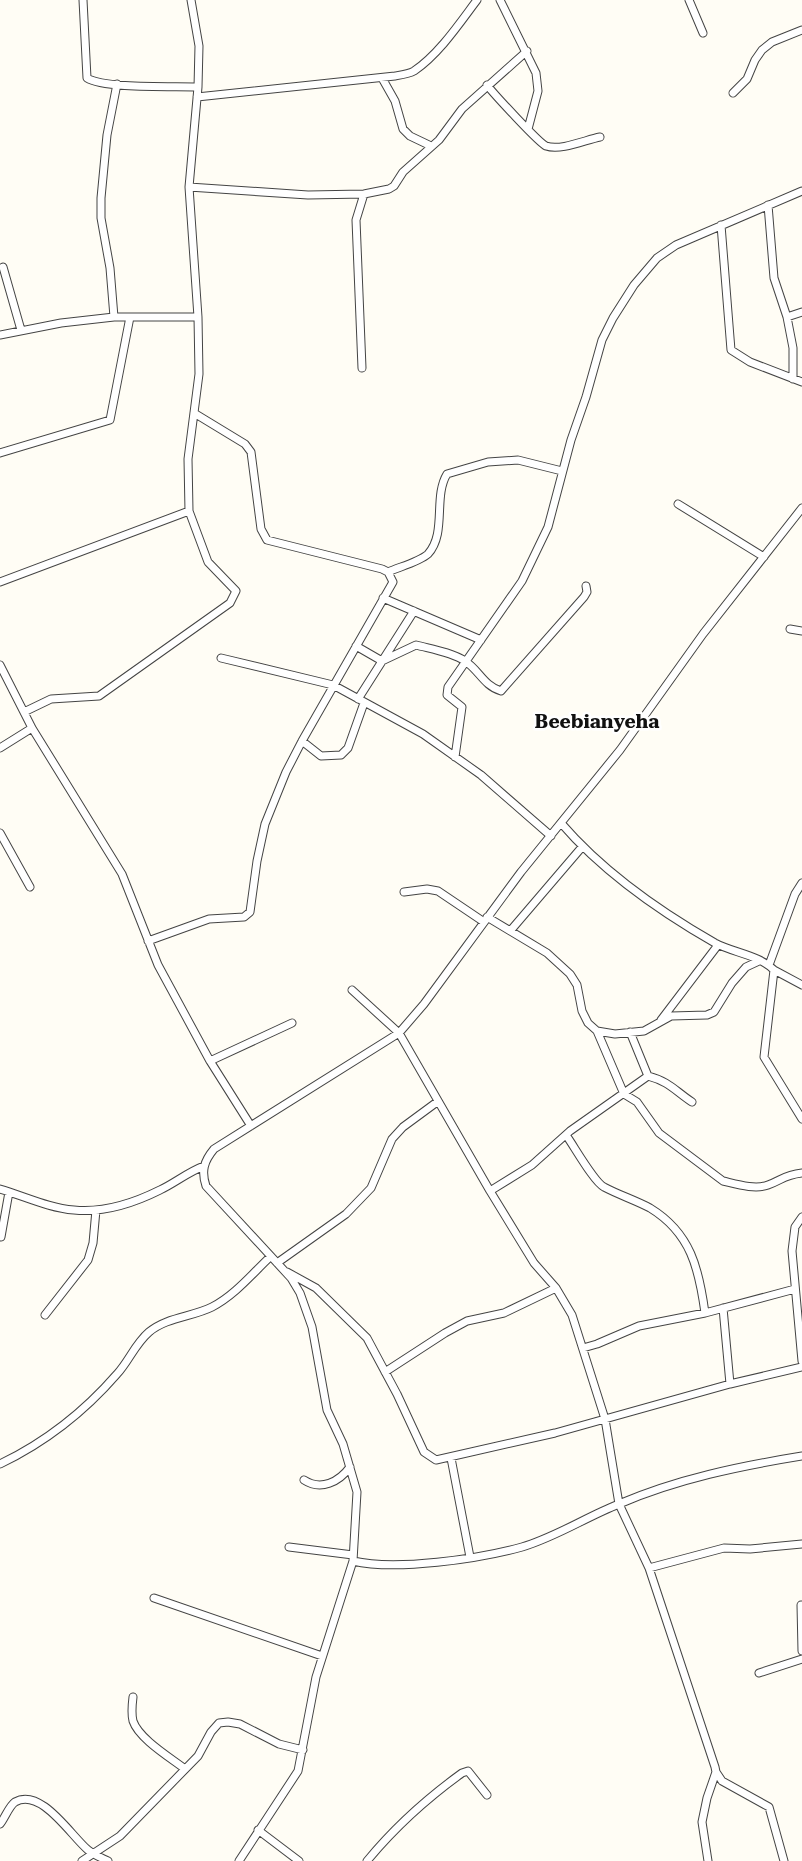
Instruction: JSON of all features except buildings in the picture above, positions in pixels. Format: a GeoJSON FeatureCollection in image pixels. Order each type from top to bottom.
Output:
{"type":"FeatureCollection","features":[{"type":"Feature","properties":{"kind":"street"},"geometry":{"type":"LineString","coordinates":[[83,0],[87,78],[92,81],[117,84],[198,87]]}},
{"type":"Feature","properties":{"kind":"street"},"geometry":{"type":"LineString","coordinates":[[24,712],[51,699],[99,696],[234,598],[236,591],[208,562],[189,511],[188,459],[199,374],[198,317],[189,187],[198,87],[199,46],[191,0]]}},
{"type":"Feature","properties":{"kind":"street"},"geometry":{"type":"LineString","coordinates":[[197,97],[382,78],[412,72],[424,62],[477,0]]}},
{"type":"Feature","properties":{"kind":"street"},"geometry":{"type":"LineString","coordinates":[[500,0],[527,51],[536,73],[538,91],[528,128]]}},
{"type":"Feature","properties":{"kind":"street"},"geometry":{"type":"LineString","coordinates":[[689,0],[703,33]]}},
{"type":"Feature","properties":{"kind":"street"},"geometry":{"type":"LineString","coordinates":[[733,93],[747,79],[755,60],[762,50],[772,42],[802,30]]}},
{"type":"Feature","properties":{"kind":"street"},"geometry":{"type":"LineString","coordinates":[[189,187],[308,195],[364,194],[394,186],[402,172],[439,140],[462,108],[527,51]]}},
{"type":"Feature","properties":{"kind":"street"},"geometry":{"type":"LineString","coordinates":[[382,78],[395,101],[403,129],[410,136],[432,146]]}},
{"type":"Feature","properties":{"kind":"street"},"geometry":{"type":"LineString","coordinates":[[114,317],[110,268],[101,218],[101,198],[108,135],[117,84]]}},
{"type":"Feature","properties":{"kind":"street"},"geometry":{"type":"LineString","coordinates":[[487,85],[495,97],[508,106],[535,138],[546,146],[560,146],[600,137]]}},
{"type":"Feature","properties":{"kind":"street"},"geometry":{"type":"LineString","coordinates":[[455,756],[462,708],[446,691],[522,581],[548,527],[562,471],[602,340],[612,318],[634,285],[657,258],[676,245],[802,191]]}},
{"type":"Feature","properties":{"kind":"street"},"geometry":{"type":"LineString","coordinates":[[362,368],[356,220],[364,194]]}},
{"type":"Feature","properties":{"kind":"street"},"geometry":{"type":"LineString","coordinates":[[768,206],[774,278],[787,317],[793,348],[793,379]]}},
{"type":"Feature","properties":{"kind":"street"},"geometry":{"type":"LineString","coordinates":[[721,225],[732,350],[750,362],[802,382]]}},
{"type":"Feature","properties":{"kind":"street"},"geometry":{"type":"LineString","coordinates":[[3,267],[21,330]]}},
{"type":"Feature","properties":{"kind":"street"},"geometry":{"type":"LineString","coordinates":[[787,317],[802,312]]}},
{"type":"Feature","properties":{"kind":"street"},"geometry":{"type":"LineString","coordinates":[[0,335],[21,330],[114,317],[198,317]]}},
{"type":"Feature","properties":{"kind":"street"},"geometry":{"type":"LineString","coordinates":[[0,454],[110,420],[130,317]]}},
{"type":"Feature","properties":{"kind":"street"},"geometry":{"type":"LineString","coordinates":[[194,412],[245,444],[251,452],[254,492],[261,529],[267,540],[388,572],[427,555],[433,545],[441,484],[448,474],[488,462],[518,460],[562,471]]}},
{"type":"Feature","properties":{"kind":"street"},"geometry":{"type":"LineString","coordinates":[[678,504],[764,557]]}},
{"type":"Feature","properties":{"kind":"street"},"geometry":{"type":"LineString","coordinates":[[239,1861],[298,1771],[307,1717],[322,1656],[353,1558],[356,1492],[343,1444],[327,1410],[310,1318],[296,1285],[206,1186],[202,1175],[204,1166],[214,1149],[399,1033],[424,1004],[486,920],[620,750],[703,634],[802,508]]}},
{"type":"Feature","properties":{"kind":"street"},"geometry":{"type":"LineString","coordinates":[[0,582],[189,511]]}},
{"type":"Feature","properties":{"kind":"street"},"geometry":{"type":"LineString","coordinates":[[148,941],[209,919],[244,917],[250,912],[257,861],[265,824],[302,741],[392,582],[388,572]]}},
{"type":"Feature","properties":{"kind":"street"},"geometry":{"type":"LineString","coordinates":[[382,661],[416,645],[465,661],[492,688],[501,691],[584,597],[587,592],[586,586]]}},
{"type":"Feature","properties":{"kind":"street"},"geometry":{"type":"LineString","coordinates":[[383,598],[480,640]]}},
{"type":"Feature","properties":{"kind":"street"},"geometry":{"type":"LineString","coordinates":[[302,741],[321,756],[341,755],[348,748],[361,701],[382,661],[414,611]]}},
{"type":"Feature","properties":{"kind":"street"},"geometry":{"type":"LineString","coordinates":[[790,629],[802,631]]}},
{"type":"Feature","properties":{"kind":"street"},"geometry":{"type":"LineString","coordinates":[[356,646],[382,661]]}},
{"type":"Feature","properties":{"kind":"street"},"geometry":{"type":"LineString","coordinates":[[221,658],[333,685],[423,734],[455,756],[481,775],[551,836]]}},
{"type":"Feature","properties":{"kind":"street"},"geometry":{"type":"LineString","coordinates":[[0,665],[32,728],[122,874],[158,965],[210,1061],[250,1126]]}},
{"type":"Feature","properties":{"kind":"street"},"geometry":{"type":"LineString","coordinates":[[0,748],[32,728]]}},
{"type":"Feature","properties":{"kind":"street"},"geometry":{"type":"LineString","coordinates":[[561,824],[582,847],[661,911],[718,944],[760,960],[802,985]]}},
{"type":"Feature","properties":{"kind":"street"},"geometry":{"type":"LineString","coordinates":[[0,833],[30,887]]}},
{"type":"Feature","properties":{"kind":"street"},"geometry":{"type":"LineString","coordinates":[[511,930],[582,847]]}},
{"type":"Feature","properties":{"kind":"street"},"geometry":{"type":"LineString","coordinates":[[802,883],[795,894],[772,968],[764,1057],[802,1119]]}},
{"type":"Feature","properties":{"kind":"street"},"geometry":{"type":"LineString","coordinates":[[404,892],[427,889],[438,891],[486,920],[511,930],[547,953],[570,974],[577,985],[582,1011],[588,1023],[597,1031],[624,1094],[637,1102],[659,1133],[723,1181],[762,1186],[781,1177],[802,1173]]}},
{"type":"Feature","properties":{"kind":"street"},"geometry":{"type":"LineString","coordinates":[[793,905],[802,908]]}},
{"type":"Feature","properties":{"kind":"street"},"geometry":{"type":"LineString","coordinates":[[658,1024],[718,944]]}},
{"type":"Feature","properties":{"kind":"street"},"geometry":{"type":"LineString","coordinates":[[597,1031],[615,1034],[644,1031],[671,1016],[707,1015],[714,1012],[732,983],[746,967],[760,960]]}},
{"type":"Feature","properties":{"kind":"street"},"geometry":{"type":"LineString","coordinates":[[352,990],[399,1033],[437,1102],[534,1263],[556,1288],[572,1315],[605,1419],[619,1504],[649,1568],[716,1772],[722,1781],[768,1807],[784,1861]]}},
{"type":"Feature","properties":{"kind":"street"},"geometry":{"type":"LineString","coordinates":[[210,1061],[292,1023]]}},
{"type":"Feature","properties":{"kind":"street"},"geometry":{"type":"LineString","coordinates":[[630,1032],[648,1076]]}},
{"type":"Feature","properties":{"kind":"street"},"geometry":{"type":"LineString","coordinates":[[490,1191],[532,1165],[566,1135],[648,1076]]}},
{"type":"Feature","properties":{"kind":"street"},"geometry":{"type":"LineString","coordinates":[[648,1076],[668,1082],[677,1092],[692,1102]]}},
{"type":"Feature","properties":{"kind":"street"},"geometry":{"type":"LineString","coordinates":[[277,1263],[346,1214],[371,1188],[392,1139],[403,1127],[437,1102]]}},
{"type":"Feature","properties":{"kind":"street"},"geometry":{"type":"LineString","coordinates":[[566,1135],[599,1183],[650,1208],[670,1223],[684,1242],[699,1273],[705,1313]]}},
{"type":"Feature","properties":{"kind":"street"},"geometry":{"type":"LineString","coordinates":[[0,1190],[58,1207],[74,1210],[96,1210],[124,1204],[151,1194],[204,1166]]}},
{"type":"Feature","properties":{"kind":"street"},"geometry":{"type":"LineString","coordinates":[[1,1237],[8,1192]]}},
{"type":"Feature","properties":{"kind":"street"},"geometry":{"type":"LineString","coordinates":[[45,1315],[88,1260],[93,1243],[96,1210]]}},
{"type":"Feature","properties":{"kind":"street"},"geometry":{"type":"LineString","coordinates":[[802,1217],[795,1227],[793,1239],[794,1290],[802,1361]]}},
{"type":"Feature","properties":{"kind":"street"},"geometry":{"type":"LineString","coordinates":[[0,1464],[40,1442],[85,1409],[124,1367],[138,1343],[150,1331],[172,1320],[214,1306],[236,1290],[270,1257]]}},
{"type":"Feature","properties":{"kind":"street"},"geometry":{"type":"LineString","coordinates":[[282,1270],[316,1288],[367,1338],[424,1452],[436,1460],[451,1458],[605,1419],[730,1384],[802,1367]]}},
{"type":"Feature","properties":{"kind":"street"},"geometry":{"type":"LineString","coordinates":[[385,1372],[445,1333],[467,1322],[504,1313],[556,1288]]}},
{"type":"Feature","properties":{"kind":"street"},"geometry":{"type":"LineString","coordinates":[[583,1348],[639,1326],[705,1313],[794,1290]]}},
{"type":"Feature","properties":{"kind":"street"},"geometry":{"type":"LineString","coordinates":[[723,1308],[730,1384]]}},
{"type":"Feature","properties":{"kind":"street"},"geometry":{"type":"LineString","coordinates":[[289,1547],[353,1558],[373,1566],[401,1565],[470,1557],[522,1547],[566,1530],[619,1504],[675,1484],[745,1466],[802,1456]]}},
{"type":"Feature","properties":{"kind":"street"},"geometry":{"type":"LineString","coordinates":[[451,1458],[470,1557]]}},
{"type":"Feature","properties":{"kind":"street"},"geometry":{"type":"LineString","coordinates":[[304,1480],[317,1485],[331,1483],[339,1480],[350,1467]]}},
{"type":"Feature","properties":{"kind":"street"},"geometry":{"type":"LineString","coordinates":[[649,1568],[724,1548],[750,1549],[802,1544]]}},
{"type":"Feature","properties":{"kind":"street"},"geometry":{"type":"LineString","coordinates":[[154,1598],[322,1656]]}},
{"type":"Feature","properties":{"kind":"street"},"geometry":{"type":"LineString","coordinates":[[801,1606],[802,1651]]}},
{"type":"Feature","properties":{"kind":"street"},"geometry":{"type":"LineString","coordinates":[[759,1673],[802,1658]]}},
{"type":"Feature","properties":{"kind":"street"},"geometry":{"type":"LineString","coordinates":[[133,1697],[132,1716],[139,1730],[148,1740],[185,1769]]}},
{"type":"Feature","properties":{"kind":"street"},"geometry":{"type":"LineString","coordinates":[[82,1861],[120,1836],[203,1750],[219,1723],[240,1724],[279,1744],[303,1750]]}},
{"type":"Feature","properties":{"kind":"street"},"geometry":{"type":"LineString","coordinates":[[367,1861],[384,1840],[428,1798],[462,1774],[468,1771],[487,1795]]}},
{"type":"Feature","properties":{"kind":"street"},"geometry":{"type":"LineString","coordinates":[[708,1861],[702,1822],[707,1798],[716,1772]]}},
{"type":"Feature","properties":{"kind":"street"},"geometry":{"type":"LineString","coordinates":[[0,1824],[14,1803],[26,1799],[36,1800],[93,1854],[108,1861]]}},
{"type":"Feature","properties":{"kind":"street"},"geometry":{"type":"LineString","coordinates":[[258,1830],[299,1861]]}},
{"type":"Feature","properties":{"kind":"district","name":"Beebianyeha"},"geometry":{"type":"Point","coordinates":[597,721]}}]}
